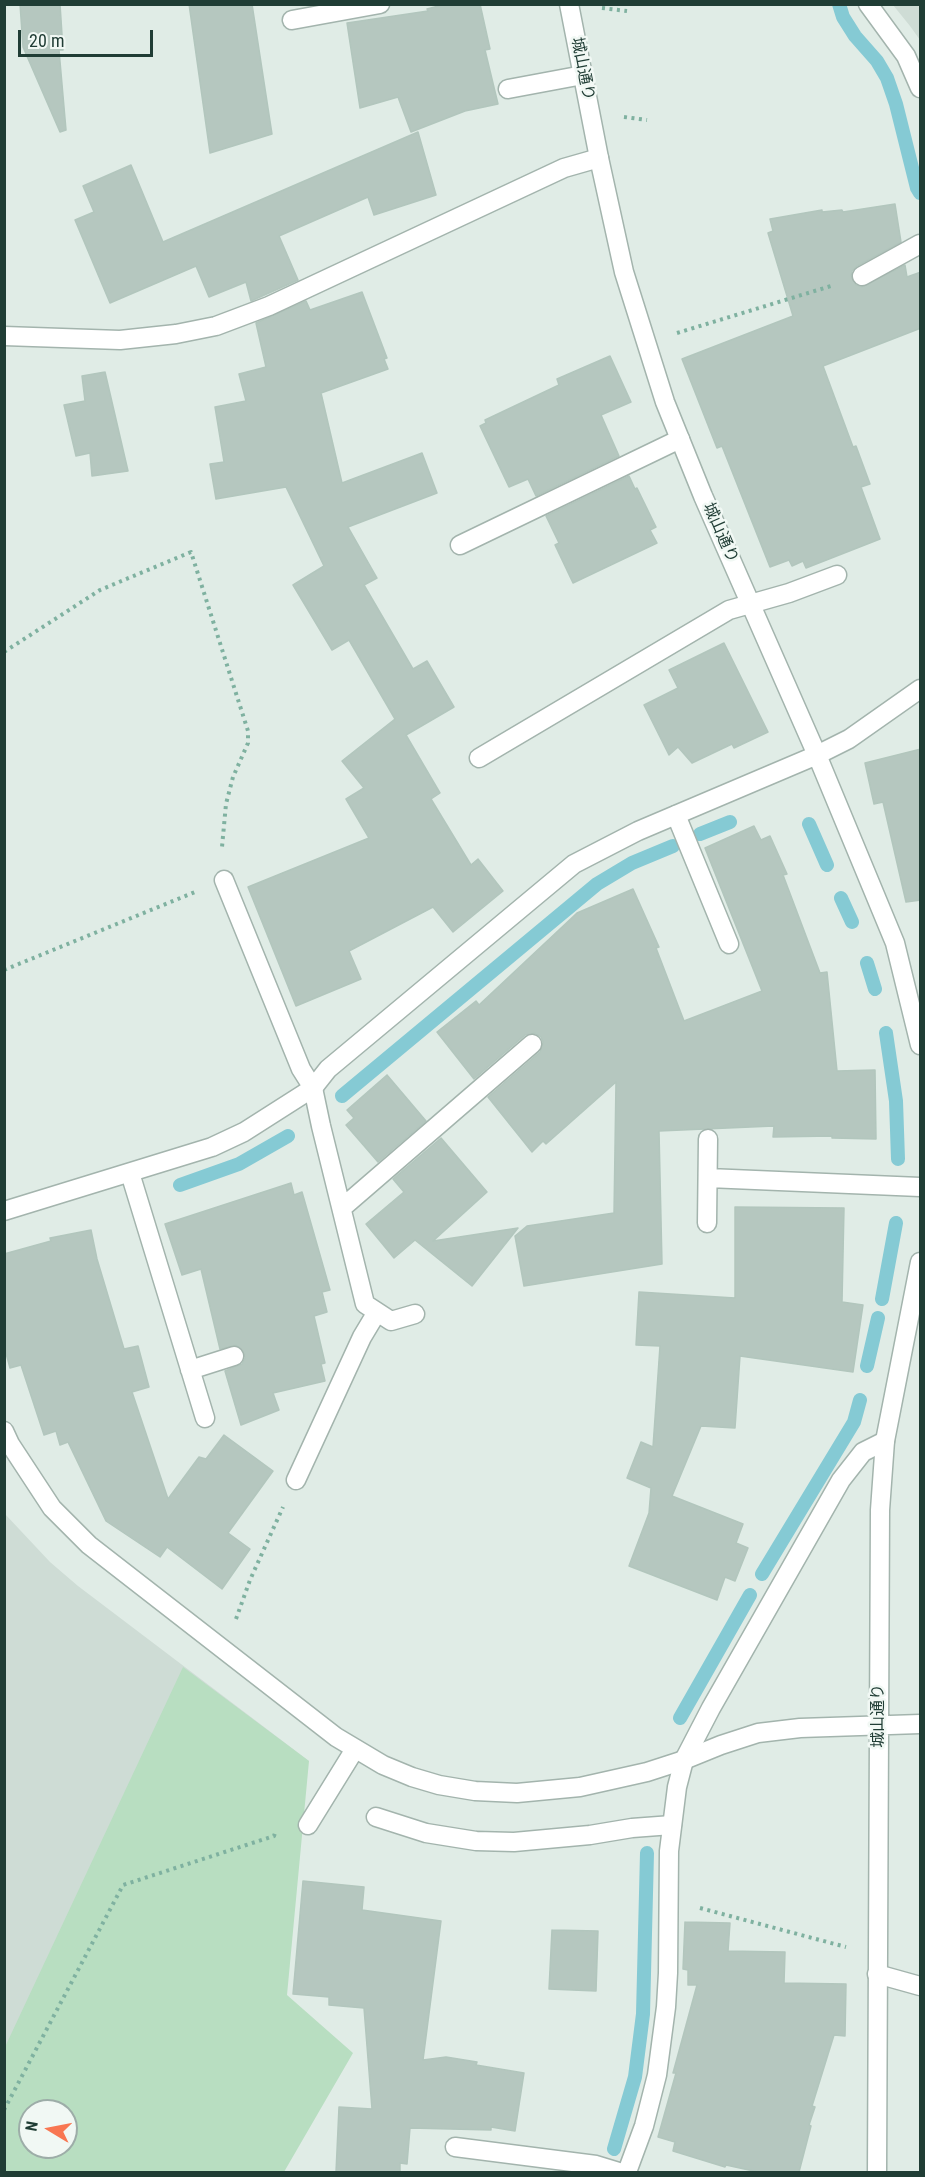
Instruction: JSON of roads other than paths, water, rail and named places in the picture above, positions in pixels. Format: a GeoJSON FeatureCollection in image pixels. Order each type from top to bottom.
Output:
{"type":"FeatureCollection","features":[{"type":"Feature","properties":{"kind":"street"},"geometry":{"type":"LineString","coordinates":[[292,20],[380,4]]}},
{"type":"Feature","properties":{"kind":"street","name":"城山通り"},"geometry":{"type":"LineString","coordinates":[[570,4],[599,158],[624,272],[645,343],[680,439],[817,755],[895,943],[921,1045]]}},
{"type":"Feature","properties":{"kind":"street"},"geometry":{"type":"LineString","coordinates":[[868,4],[906,56],[921,88]]}},
{"type":"Feature","properties":{"kind":"street"},"geometry":{"type":"LineString","coordinates":[[508,89],[583,75]]}},
{"type":"Feature","properties":{"kind":"street"},"geometry":{"type":"LineString","coordinates":[[4,336],[120,340],[176,334],[216,326],[270,306],[564,168],[599,158]]}},
{"type":"Feature","properties":{"kind":"street"},"geometry":{"type":"LineString","coordinates":[[862,276],[921,244]]}},
{"type":"Feature","properties":{"kind":"street"},"geometry":{"type":"LineString","coordinates":[[460,545],[680,439]]}},
{"type":"Feature","properties":{"kind":"street"},"geometry":{"type":"LineString","coordinates":[[480,758],[729,610],[789,593],[837,575]]}},
{"type":"Feature","properties":{"kind":"street"},"geometry":{"type":"LineString","coordinates":[[4,1211],[212,1147],[244,1132],[313,1088],[328,1069],[574,864],[638,831],[817,755],[849,739],[921,689]]}},
{"type":"Feature","properties":{"kind":"street"},"geometry":{"type":"LineString","coordinates":[[676,815],[729,944]]}},
{"type":"Feature","properties":{"kind":"street"},"geometry":{"type":"LineString","coordinates":[[224,880],[301,1069],[313,1088],[365,1304],[391,1321],[415,1314]]}},
{"type":"Feature","properties":{"kind":"street"},"geometry":{"type":"LineString","coordinates":[[342,1208],[532,1044]]}},
{"type":"Feature","properties":{"kind":"street"},"geometry":{"type":"LineString","coordinates":[[707,1223],[708,1139]]}},
{"type":"Feature","properties":{"kind":"street"},"geometry":{"type":"LineString","coordinates":[[130,1173],[205,1418]]}},
{"type":"Feature","properties":{"kind":"street"},"geometry":{"type":"LineString","coordinates":[[708,1178],[921,1187]]}},
{"type":"Feature","properties":{"kind":"street","name":"城山通り"},"geometry":{"type":"LineString","coordinates":[[877,2172],[880,1509],[885,1441],[921,1262]]}},
{"type":"Feature","properties":{"kind":"street"},"geometry":{"type":"LineString","coordinates":[[296,1480],[362,1337],[377,1312]]}},
{"type":"Feature","properties":{"kind":"street"},"geometry":{"type":"LineString","coordinates":[[190,1370],[234,1356]]}},
{"type":"Feature","properties":{"kind":"street"},"geometry":{"type":"LineString","coordinates":[[4,1431],[52,1508],[89,1545],[224,1651],[355,1749],[383,1765],[412,1777],[439,1785],[475,1791],[517,1793],[580,1787],[647,1772],[758,1733],[800,1728],[921,1724]]}},
{"type":"Feature","properties":{"kind":"street"},"geometry":{"type":"LineString","coordinates":[[627,2172],[644,2126],[657,2075],[666,2007],[667,1899],[672,1826],[677,1787],[684,1760],[711,1708],[841,1480],[863,1452],[885,1441]]}},
{"type":"Feature","properties":{"kind":"street"},"geometry":{"type":"LineString","coordinates":[[308,1825],[355,1749]]}},
{"type":"Feature","properties":{"kind":"street"},"geometry":{"type":"LineString","coordinates":[[376,1817],[426,1833],[476,1841],[514,1842],[591,1835],[632,1828],[672,1826]]}},
{"type":"Feature","properties":{"kind":"street"},"geometry":{"type":"LineString","coordinates":[[877,1974],[921,1986]]}},
{"type":"Feature","properties":{"kind":"street"},"geometry":{"type":"LineString","coordinates":[[455,2147],[596,2165],[619,2172]]}},
{"type":"Feature","properties":{"kind":"waterway"},"geometry":{"type":"LineString","coordinates":[[839,4],[843,17],[855,36],[877,61],[887,78],[920,193]]}},
{"type":"Feature","properties":{"kind":"waterway"},"geometry":{"type":"LineString","coordinates":[[700,834],[730,822]]}},
{"type":"Feature","properties":{"kind":"waterway"},"geometry":{"type":"LineString","coordinates":[[809,824],[827,865]]}},
{"type":"Feature","properties":{"kind":"waterway"},"geometry":{"type":"LineString","coordinates":[[342,1096],[597,884],[632,863],[673,846]]}},
{"type":"Feature","properties":{"kind":"waterway"},"geometry":{"type":"LineString","coordinates":[[841,898],[852,922]]}},
{"type":"Feature","properties":{"kind":"waterway"},"geometry":{"type":"LineString","coordinates":[[867,963],[875,989]]}},
{"type":"Feature","properties":{"kind":"waterway"},"geometry":{"type":"LineString","coordinates":[[886,1033],[896,1101],[898,1159]]}},
{"type":"Feature","properties":{"kind":"waterway"},"geometry":{"type":"LineString","coordinates":[[180,1185],[239,1164],[288,1136]]}},
{"type":"Feature","properties":{"kind":"waterway"},"geometry":{"type":"LineString","coordinates":[[882,1299],[896,1223]]}},
{"type":"Feature","properties":{"kind":"waterway"},"geometry":{"type":"LineString","coordinates":[[867,1366],[878,1318]]}},
{"type":"Feature","properties":{"kind":"waterway"},"geometry":{"type":"LineString","coordinates":[[762,1574],[854,1422],[860,1400]]}},
{"type":"Feature","properties":{"kind":"waterway"},"geometry":{"type":"LineString","coordinates":[[680,1718],[750,1595]]}},
{"type":"Feature","properties":{"kind":"waterway"},"geometry":{"type":"LineString","coordinates":[[614,2149],[635,2077],[643,2014],[647,1853]]}}]}
